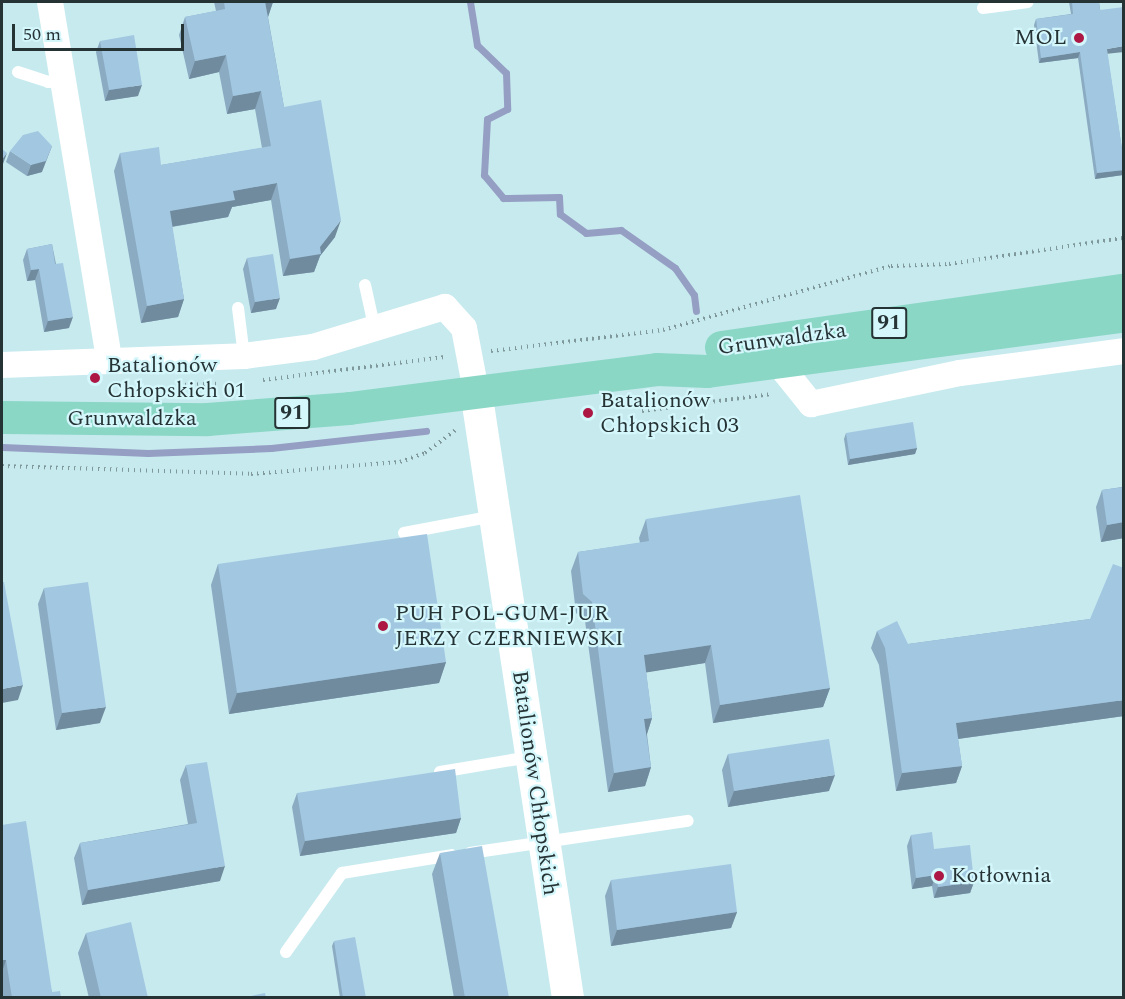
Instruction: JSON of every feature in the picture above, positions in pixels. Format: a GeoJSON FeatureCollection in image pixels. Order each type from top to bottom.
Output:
{"type":"FeatureCollection","features":[{"type":"Feature","properties":{"kind":"main road","name":"Grunwaldzka"},"geometry":{"type":"LineString","coordinates":[[657,369],[704,350],[1124,290]]}},
{"type":"Feature","properties":{"kind":"main road","name":"Grunwaldzka"},"geometry":{"type":"LineString","coordinates":[[2,417],[207,419],[476,391],[657,369],[707,371],[778,363],[1124,315]]}},
{"type":"Feature","properties":{"kind":"street"},"geometry":{"type":"LineString","coordinates":[[50,2],[109,360]]}},
{"type":"Feature","properties":{"kind":"street"},"geometry":{"type":"LineString","coordinates":[[2,364],[244,356],[376,331],[445,307],[464,328],[476,391]]}},
{"type":"Feature","properties":{"kind":"street"},"geometry":{"type":"LineString","coordinates":[[778,363],[806,397],[1124,351]]}},
{"type":"Feature","properties":{"kind":"street","name":"Batalionów Chłopskich"},"geometry":{"type":"LineString","coordinates":[[476,391],[568,998]]}},
{"type":"Feature","properties":{"kind":"lane"},"geometry":{"type":"LineString","coordinates":[[983,8],[1028,2]]}},
{"type":"Feature","properties":{"kind":"lane"},"geometry":{"type":"LineString","coordinates":[[18,72],[48,82],[64,80]]}},
{"type":"Feature","properties":{"kind":"lane"},"geometry":{"type":"LineString","coordinates":[[364,285],[376,331]]}},
{"type":"Feature","properties":{"kind":"lane"},"geometry":{"type":"LineString","coordinates":[[238,308],[244,356]]}},
{"type":"Feature","properties":{"kind":"lane"},"geometry":{"type":"LineString","coordinates":[[404,533],[494,516]]}},
{"type":"Feature","properties":{"kind":"lane"},"geometry":{"type":"LineString","coordinates":[[425,774],[531,757]]}},
{"type":"Feature","properties":{"kind":"lane"},"geometry":{"type":"LineString","coordinates":[[286,952],[342,873],[688,821]]}},
{"type":"Feature","properties":{"kind":"path"},"geometry":{"type":"LineString","coordinates":[[486,351],[663,330],[891,266],[949,264],[1124,238]]}},
{"type":"Feature","properties":{"kind":"path"},"geometry":{"type":"LineString","coordinates":[[642,411],[806,397]]}},
{"type":"Feature","properties":{"kind":"path"},"geometry":{"type":"LineString","coordinates":[[2,466],[251,474],[400,462],[425,453],[456,430]]}},
{"type":"Feature","properties":{"kind":"building"},"geometry":{"type":"Polygon","coordinates":[[[224,2],[265,2],[284,107],[321,100],[341,220],[320,247],[321,254],[290,259],[277,183],[233,191],[235,200],[170,211],[184,299],[147,306],[120,153],[159,147],[161,165],[271,146],[261,91],[233,96],[226,55],[195,61],[185,17],[225,9],[224,2]]]}},
{"type":"Feature","properties":{"kind":"building"},"geometry":{"type":"Polygon","coordinates":[[[1072,2],[1099,2],[1100,10],[1124,7],[1124,46],[1107,49],[1124,170],[1097,173],[1080,52],[1041,58],[1036,19],[1073,14],[1072,2]]]}},
{"type":"Feature","properties":{"kind":"building"},"geometry":{"type":"Polygon","coordinates":[[[134,35],[142,85],[109,90],[100,41],[134,35]]]}},
{"type":"Feature","properties":{"kind":"building"},"geometry":{"type":"Polygon","coordinates":[[[38,131],[52,146],[46,161],[31,165],[10,151],[23,135],[38,131]]]}},
{"type":"Feature","properties":{"kind":"building"},"geometry":{"type":"Polygon","coordinates":[[[2,149],[7,153],[2,159],[2,149]]]}},
{"type":"Feature","properties":{"kind":"building"},"geometry":{"type":"Polygon","coordinates":[[[52,244],[55,264],[63,263],[73,317],[48,321],[39,269],[31,270],[27,249],[52,244]]]}},
{"type":"Feature","properties":{"kind":"building"},"geometry":{"type":"Polygon","coordinates":[[[273,254],[280,298],[255,302],[247,258],[273,254]]]}},
{"type":"Feature","properties":{"kind":"building"},"geometry":{"type":"Polygon","coordinates":[[[913,422],[917,448],[850,459],[846,433],[913,422]]]}},
{"type":"Feature","properties":{"kind":"building"},"geometry":{"type":"Polygon","coordinates":[[[1124,487],[1124,522],[1107,525],[1102,490],[1124,487]]]}},
{"type":"Feature","properties":{"kind":"building"},"geometry":{"type":"Polygon","coordinates":[[[800,495],[830,688],[720,705],[711,645],[644,655],[652,718],[644,719],[651,767],[614,773],[592,602],[583,594],[578,552],[649,541],[646,519],[800,495]]]}},
{"type":"Feature","properties":{"kind":"building"},"geometry":{"type":"Polygon","coordinates":[[[427,534],[446,662],[237,693],[218,564],[427,534]]]}},
{"type":"Feature","properties":{"kind":"building"},"geometry":{"type":"Polygon","coordinates":[[[1113,564],[1124,568],[1124,700],[956,723],[962,766],[902,773],[885,648],[877,631],[897,621],[908,644],[1090,619],[1113,564]]]}},
{"type":"Feature","properties":{"kind":"building"},"geometry":{"type":"Polygon","coordinates":[[[2,582],[4,582],[23,685],[2,689],[2,582]]]}},
{"type":"Feature","properties":{"kind":"building"},"geometry":{"type":"Polygon","coordinates":[[[88,582],[106,707],[62,713],[44,588],[88,582]]]}},
{"type":"Feature","properties":{"kind":"building"},"geometry":{"type":"Polygon","coordinates":[[[829,739],[835,775],[734,791],[728,754],[829,739]]]}},
{"type":"Feature","properties":{"kind":"building"},"geometry":{"type":"Polygon","coordinates":[[[207,762],[225,866],[88,890],[80,843],[197,823],[186,765],[207,762]]]}},
{"type":"Feature","properties":{"kind":"building"},"geometry":{"type":"Polygon","coordinates":[[[455,769],[461,818],[305,841],[297,793],[455,769]]]}},
{"type":"Feature","properties":{"kind":"building"},"geometry":{"type":"Polygon","coordinates":[[[26,821],[52,992],[60,991],[61,998],[12,998],[6,960],[2,960],[2,825],[26,821]]]}},
{"type":"Feature","properties":{"kind":"building"},"geometry":{"type":"Polygon","coordinates":[[[932,832],[934,849],[970,845],[974,882],[938,887],[936,875],[916,878],[911,835],[932,832]]]}},
{"type":"Feature","properties":{"kind":"building"},"geometry":{"type":"Polygon","coordinates":[[[482,846],[509,998],[465,998],[440,853],[482,846]]]}},
{"type":"Feature","properties":{"kind":"building"},"geometry":{"type":"Polygon","coordinates":[[[731,864],[737,912],[617,930],[611,880],[731,864]]]}},
{"type":"Feature","properties":{"kind":"building"},"geometry":{"type":"Polygon","coordinates":[[[131,922],[148,998],[101,998],[86,933],[131,922]]]}},
{"type":"Feature","properties":{"kind":"building"},"geometry":{"type":"Polygon","coordinates":[[[355,937],[366,998],[343,998],[334,941],[355,937]]]}},
{"type":"Feature","properties":{"kind":"building"},"geometry":{"type":"Polygon","coordinates":[[[265,993],[266,998],[241,998],[265,993]]]}},
{"type":"Feature","properties":{"kind":"waterway"},"geometry":{"type":"LineString","coordinates":[[470,2],[477,45],[506,73],[507,109],[487,119],[484,175],[503,198],[559,197],[560,214],[586,233],[621,230],[675,268],[694,295],[696,311]]}},
{"type":"Feature","properties":{"kind":"waterway"},"geometry":{"type":"LineString","coordinates":[[2,447],[148,453],[271,448],[426,431]]}},
{"type":"Feature","properties":{"kind":"place","name":"MOL"},"geometry":{"type":"Point","coordinates":[1079,38]}},
{"type":"Feature","properties":{"kind":"place","name":"Batalionów Chłopskich 01"},"geometry":{"type":"Point","coordinates":[95,378]}},
{"type":"Feature","properties":{"kind":"place","name":"Batalionów Chłopskich 03"},"geometry":{"type":"Point","coordinates":[588,413]}},
{"type":"Feature","properties":{"kind":"place","name":"PUH POL-GUM-JUR JERZY CZERNIEWSKI"},"geometry":{"type":"Point","coordinates":[383,626]}},
{"type":"Feature","properties":{"kind":"place","name":"Kotłownia"},"geometry":{"type":"Point","coordinates":[939,876]}}]}
